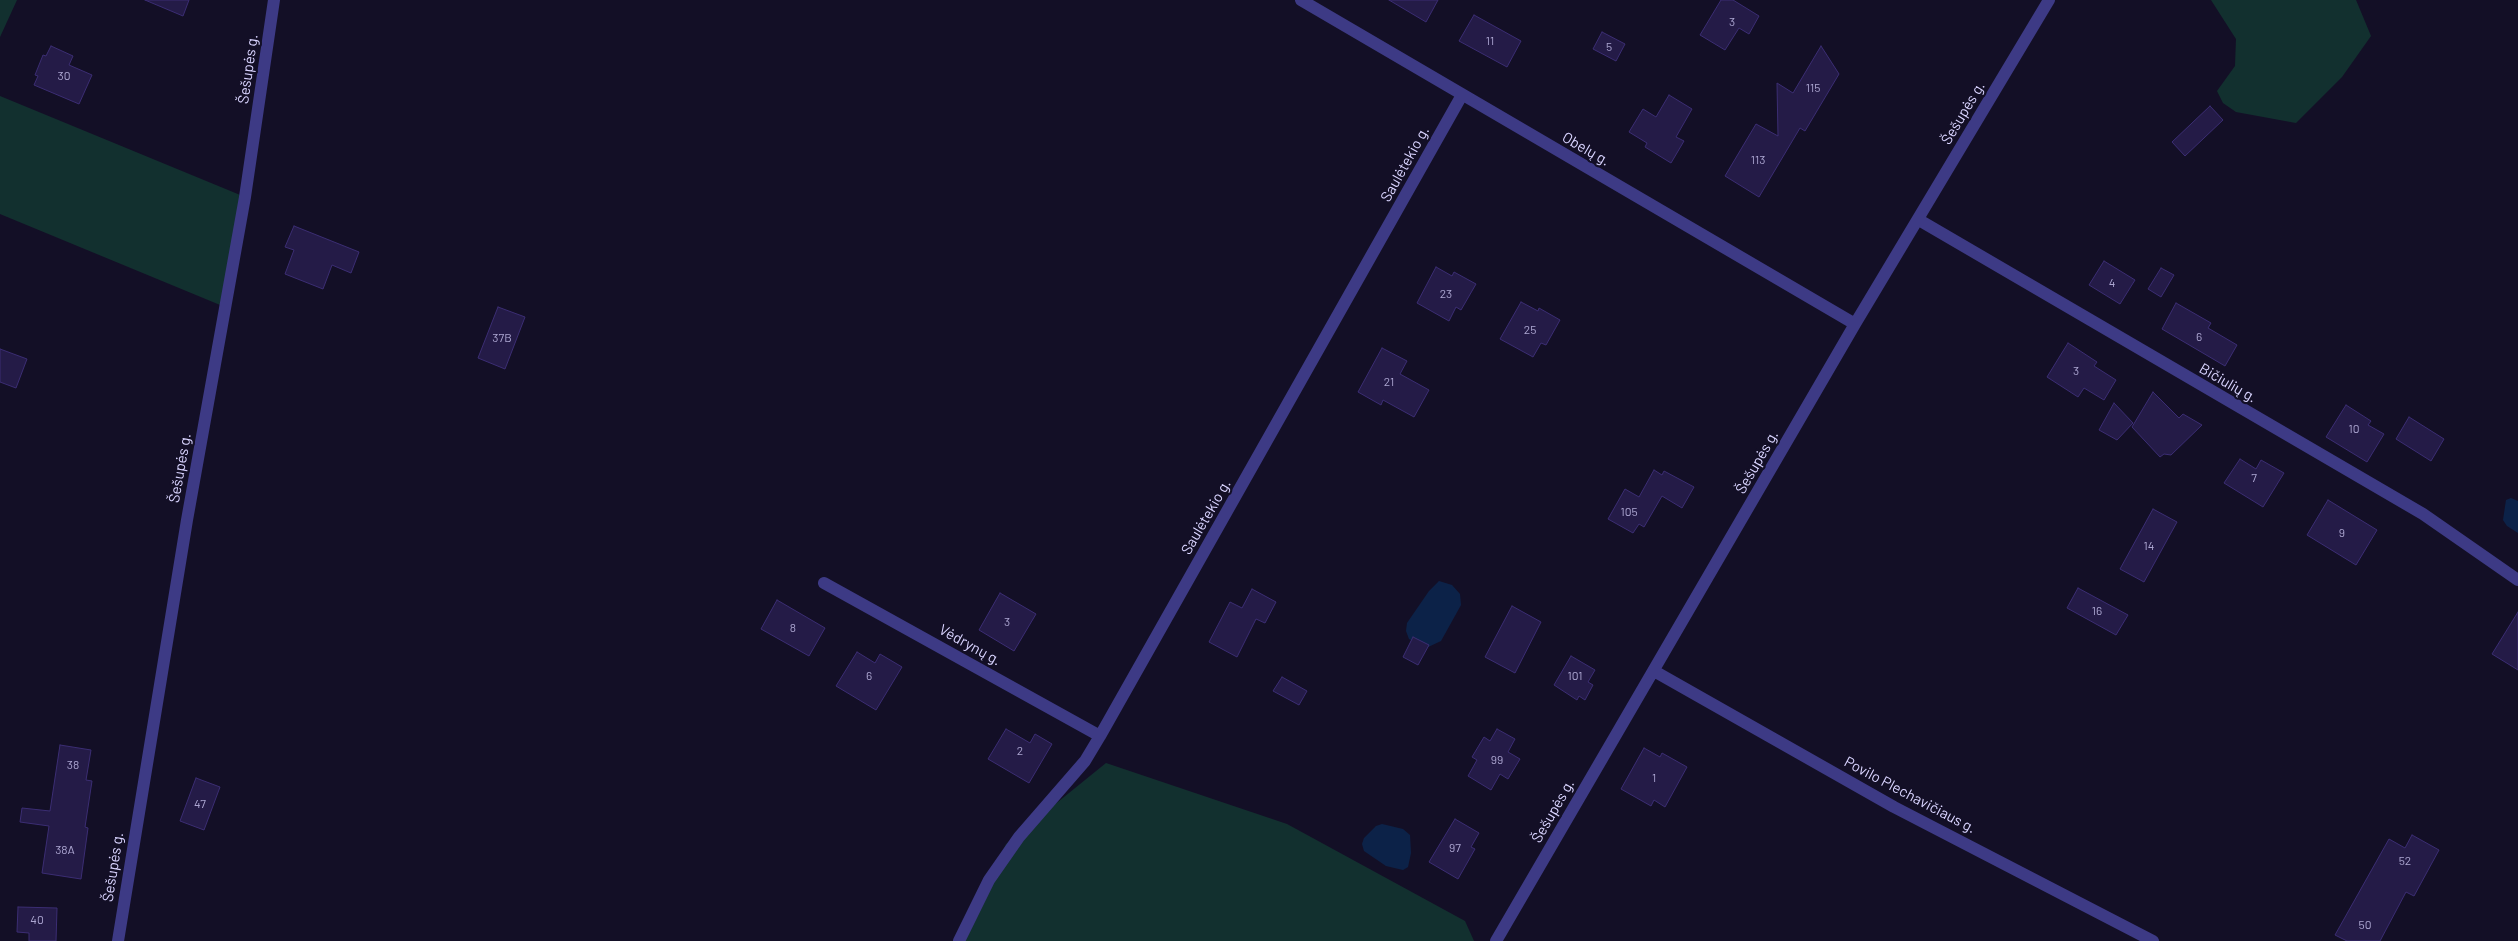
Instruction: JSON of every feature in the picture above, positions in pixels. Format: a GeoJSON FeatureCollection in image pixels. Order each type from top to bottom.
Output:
{"type":"FeatureCollection","features":[{"type":"Feature","properties":{"kind":"street","name":"Šešupės g."},"geometry":{"type":"LineString","coordinates":[[118,941],[187,520],[245,197],[274,0]]}},
{"type":"Feature","properties":{"kind":"street","name":"Obelų g."},"geometry":{"type":"LineString","coordinates":[[1301,0],[1855,324]]}},
{"type":"Feature","properties":{"kind":"street","name":"Šešupės g."},"geometry":{"type":"LineString","coordinates":[[1496,941],[1855,324],[2049,0]]}},
{"type":"Feature","properties":{"kind":"street","name":"Saulėtekio g."},"geometry":{"type":"LineString","coordinates":[[959,941],[989,880],[1019,837],[1085,761],[1100,736],[1462,95]]}},
{"type":"Feature","properties":{"kind":"street","name":"Bičiulių g."},"geometry":{"type":"LineString","coordinates":[[1919,220],[2287,437],[2423,514],[2518,580]]}},
{"type":"Feature","properties":{"kind":"street","name":"Vėdrynų g."},"geometry":{"type":"LineString","coordinates":[[824,583],[1100,736]]}},
{"type":"Feature","properties":{"kind":"street","name":"Povilo Plechavičiaus g."},"geometry":{"type":"LineString","coordinates":[[1654,670],[1894,807],[2153,941]]}},
{"type":"Feature","properties":{"kind":"green space"},"geometry":{"type":"Polygon","coordinates":[[[0,0],[17,0],[0,37],[0,0]]]}},
{"type":"Feature","properties":{"kind":"green space"},"geometry":{"type":"Polygon","coordinates":[[[2211,0],[2356,0],[2371,36],[2342,77],[2296,123],[2236,112],[2223,103],[2217,91],[2235,66],[2236,39],[2211,0]]]}},
{"type":"Feature","properties":{"kind":"green space"},"geometry":{"type":"Polygon","coordinates":[[[0,96],[245,197],[225,307],[0,214],[0,96]]]}},
{"type":"Feature","properties":{"kind":"green space"},"geometry":{"type":"Polygon","coordinates":[[[1106,763],[1287,824],[1465,921],[1474,941],[959,941],[1006,844],[1106,763]]]}},
{"type":"Feature","properties":{"kind":"water"},"geometry":{"type":"Polygon","coordinates":[[[2511,498],[2518,501],[2518,533],[2507,526],[2503,520],[2506,500],[2511,498]]]}},
{"type":"Feature","properties":{"kind":"water"},"geometry":{"type":"Polygon","coordinates":[[[1439,581],[1452,585],[1460,594],[1461,605],[1441,641],[1426,648],[1409,639],[1406,631],[1407,623],[1429,591],[1439,581]]]}},
{"type":"Feature","properties":{"kind":"water"},"geometry":{"type":"Polygon","coordinates":[[[1382,824],[1403,829],[1410,835],[1411,853],[1408,867],[1403,870],[1386,866],[1364,851],[1362,844],[1364,838],[1376,826],[1382,824]]]}},
{"type":"Feature","properties":{"kind":"building"},"geometry":{"type":"Polygon","coordinates":[[[145,0],[189,0],[183,16],[145,0]]]}},
{"type":"Feature","properties":{"kind":"building"},"geometry":{"type":"Polygon","coordinates":[[[1389,0],[1438,0],[1426,22],[1389,0]]]}},
{"type":"Feature","properties":{"kind":"building"},"geometry":{"type":"Polygon","coordinates":[[[1721,0],[1733,0],[1759,16],[1749,34],[1739,28],[1725,50],[1700,35],[1721,0]]]}},
{"type":"Feature","properties":{"kind":"building"},"geometry":{"type":"Polygon","coordinates":[[[1474,15],[1521,41],[1507,67],[1459,41],[1474,15]]]}},
{"type":"Feature","properties":{"kind":"building"},"geometry":{"type":"Polygon","coordinates":[[[1602,32],[1625,44],[1616,61],[1593,49],[1602,32]]]}},
{"type":"Feature","properties":{"kind":"building"},"geometry":{"type":"Polygon","coordinates":[[[51,46],[73,56],[69,65],[92,75],[79,104],[34,85],[38,76],[35,75],[43,55],[46,56],[51,46]]]}},
{"type":"Feature","properties":{"kind":"building"},"geometry":{"type":"Polygon","coordinates":[[[1821,46],[1839,74],[1805,131],[1800,128],[1759,197],[1725,176],[1756,124],[1778,136],[1777,83],[1793,93],[1821,46]]]}},
{"type":"Feature","properties":{"kind":"building"},"geometry":{"type":"Polygon","coordinates":[[[1669,95],[1692,109],[1676,137],[1684,141],[1671,163],[1645,147],[1647,143],[1629,132],[1643,109],[1656,117],[1669,95]]]}},
{"type":"Feature","properties":{"kind":"building"},"geometry":{"type":"Polygon","coordinates":[[[2210,106],[2223,120],[2185,156],[2172,142],[2210,106]]]}},
{"type":"Feature","properties":{"kind":"building"},"geometry":{"type":"Polygon","coordinates":[[[294,226],[359,252],[351,273],[332,265],[323,289],[285,274],[294,250],[285,247],[294,226]]]}},
{"type":"Feature","properties":{"kind":"building"},"geometry":{"type":"Polygon","coordinates":[[[2104,261],[2135,280],[2120,304],[2089,285],[2104,261]]]}},
{"type":"Feature","properties":{"kind":"building"},"geometry":{"type":"Polygon","coordinates":[[[1436,267],[1452,276],[1454,272],[1476,284],[1461,310],[1456,307],[1449,321],[1417,303],[1436,267]]]}},
{"type":"Feature","properties":{"kind":"building"},"geometry":{"type":"Polygon","coordinates":[[[2161,268],[2174,275],[2161,297],[2148,289],[2161,268]]]}},
{"type":"Feature","properties":{"kind":"building"},"geometry":{"type":"Polygon","coordinates":[[[1521,302],[1538,311],[1539,308],[1560,320],[1546,345],[1541,343],[1533,357],[1500,339],[1521,302]]]}},
{"type":"Feature","properties":{"kind":"building"},"geometry":{"type":"Polygon","coordinates":[[[2176,303],[2211,323],[2208,328],[2237,345],[2225,366],[2162,329],[2176,303]]]}},
{"type":"Feature","properties":{"kind":"building"},"geometry":{"type":"Polygon","coordinates":[[[498,307],[525,317],[505,369],[478,358],[498,307]]]}},
{"type":"Feature","properties":{"kind":"building"},"geometry":{"type":"Polygon","coordinates":[[[2068,343],[2097,362],[2094,366],[2116,380],[2104,400],[2084,388],[2078,397],[2047,377],[2068,343]]]}},
{"type":"Feature","properties":{"kind":"building"},"geometry":{"type":"Polygon","coordinates":[[[1382,348],[1407,361],[1400,374],[1429,390],[1414,417],[1383,400],[1381,405],[1358,392],[1382,348]]]}},
{"type":"Feature","properties":{"kind":"building"},"geometry":{"type":"Polygon","coordinates":[[[0,349],[27,359],[16,388],[0,382],[0,349]]]}},
{"type":"Feature","properties":{"kind":"building"},"geometry":{"type":"Polygon","coordinates":[[[2153,392],[2179,418],[2183,414],[2202,425],[2171,455],[2164,454],[2160,457],[2132,427],[2153,392]]]}},
{"type":"Feature","properties":{"kind":"building"},"geometry":{"type":"Polygon","coordinates":[[[2114,403],[2133,423],[2117,440],[2099,430],[2114,403]]]}},
{"type":"Feature","properties":{"kind":"building"},"geometry":{"type":"Polygon","coordinates":[[[2346,405],[2371,421],[2368,425],[2384,434],[2367,462],[2326,437],[2346,405]]]}},
{"type":"Feature","properties":{"kind":"building"},"geometry":{"type":"Polygon","coordinates":[[[2409,417],[2444,439],[2431,461],[2396,439],[2409,417]]]}},
{"type":"Feature","properties":{"kind":"building"},"geometry":{"type":"Polygon","coordinates":[[[2240,459],[2256,469],[2261,460],[2284,473],[2263,507],[2224,483],[2240,459]]]}},
{"type":"Feature","properties":{"kind":"building"},"geometry":{"type":"Polygon","coordinates":[[[1654,470],[1662,475],[1664,471],[1694,487],[1682,508],[1662,496],[1644,527],[1639,524],[1633,533],[1608,519],[1625,489],[1639,497],[1654,470]]]}},
{"type":"Feature","properties":{"kind":"building"},"geometry":{"type":"Polygon","coordinates":[[[2328,500],[2377,530],[2356,565],[2307,535],[2328,500]]]}},
{"type":"Feature","properties":{"kind":"building"},"geometry":{"type":"Polygon","coordinates":[[[2153,509],[2177,522],[2144,582],[2120,569],[2153,509]]]}},
{"type":"Feature","properties":{"kind":"building"},"geometry":{"type":"Polygon","coordinates":[[[2078,588],[2128,615],[2116,635],[2067,608],[2078,588]]]}},
{"type":"Feature","properties":{"kind":"building"},"geometry":{"type":"Polygon","coordinates":[[[1252,589],[1276,602],[1265,623],[1256,619],[1237,657],[1209,642],[1230,602],[1242,608],[1252,589]]]}},
{"type":"Feature","properties":{"kind":"building"},"geometry":{"type":"Polygon","coordinates":[[[1000,593],[1036,614],[1014,651],[979,630],[1000,593]]]}},
{"type":"Feature","properties":{"kind":"building"},"geometry":{"type":"Polygon","coordinates":[[[777,600],[825,628],[809,656],[761,629],[777,600]]]}},
{"type":"Feature","properties":{"kind":"building"},"geometry":{"type":"Polygon","coordinates":[[[1512,606],[1541,622],[1515,673],[1485,657],[1512,606]]]}},
{"type":"Feature","properties":{"kind":"building"},"geometry":{"type":"Polygon","coordinates":[[[2518,612],[2518,670],[2492,654],[2518,612]]]}},
{"type":"Feature","properties":{"kind":"building"},"geometry":{"type":"Polygon","coordinates":[[[1413,637],[1429,645],[1418,665],[1403,657],[1413,637]]]}},
{"type":"Feature","properties":{"kind":"building"},"geometry":{"type":"Polygon","coordinates":[[[857,652],[875,663],[880,654],[902,667],[876,710],[836,686],[857,652]]]}},
{"type":"Feature","properties":{"kind":"building"},"geometry":{"type":"Polygon","coordinates":[[[1571,656],[1595,670],[1588,682],[1593,685],[1585,700],[1579,696],[1577,700],[1554,685],[1571,656]]]}},
{"type":"Feature","properties":{"kind":"building"},"geometry":{"type":"Polygon","coordinates":[[[1282,677],[1307,691],[1299,705],[1273,691],[1282,677]]]}},
{"type":"Feature","properties":{"kind":"building"},"geometry":{"type":"Polygon","coordinates":[[[1006,729],[1030,743],[1035,734],[1052,744],[1029,783],[988,759],[1006,729]]]}},
{"type":"Feature","properties":{"kind":"building"},"geometry":{"type":"Polygon","coordinates":[[[1497,729],[1515,739],[1508,752],[1520,759],[1508,779],[1500,774],[1491,790],[1468,776],[1477,760],[1472,757],[1484,737],[1490,741],[1497,729]]]}},
{"type":"Feature","properties":{"kind":"building"},"geometry":{"type":"Polygon","coordinates":[[[60,745],[91,750],[86,780],[92,781],[85,827],[88,828],[81,879],[42,873],[49,826],[20,822],[22,808],[50,811],[60,745]]]}},
{"type":"Feature","properties":{"kind":"building"},"geometry":{"type":"Polygon","coordinates":[[[1644,748],[1660,757],[1662,753],[1687,767],[1665,807],[1654,800],[1651,806],[1621,789],[1644,748]]]}},
{"type":"Feature","properties":{"kind":"building"},"geometry":{"type":"Polygon","coordinates":[[[196,778],[220,787],[204,830],[180,821],[196,778]]]}},
{"type":"Feature","properties":{"kind":"building"},"geometry":{"type":"Polygon","coordinates":[[[1455,819],[1479,833],[1471,847],[1475,849],[1458,879],[1429,862],[1455,819]]]}},
{"type":"Feature","properties":{"kind":"building"},"geometry":{"type":"Polygon","coordinates":[[[2412,835],[2439,850],[2414,896],[2406,892],[2380,941],[2347,941],[2335,935],[2389,839],[2405,848],[2412,835]]]}},
{"type":"Feature","properties":{"kind":"building"},"geometry":{"type":"Polygon","coordinates":[[[18,907],[57,908],[56,941],[29,941],[29,933],[17,932],[18,907]]]}}]}
